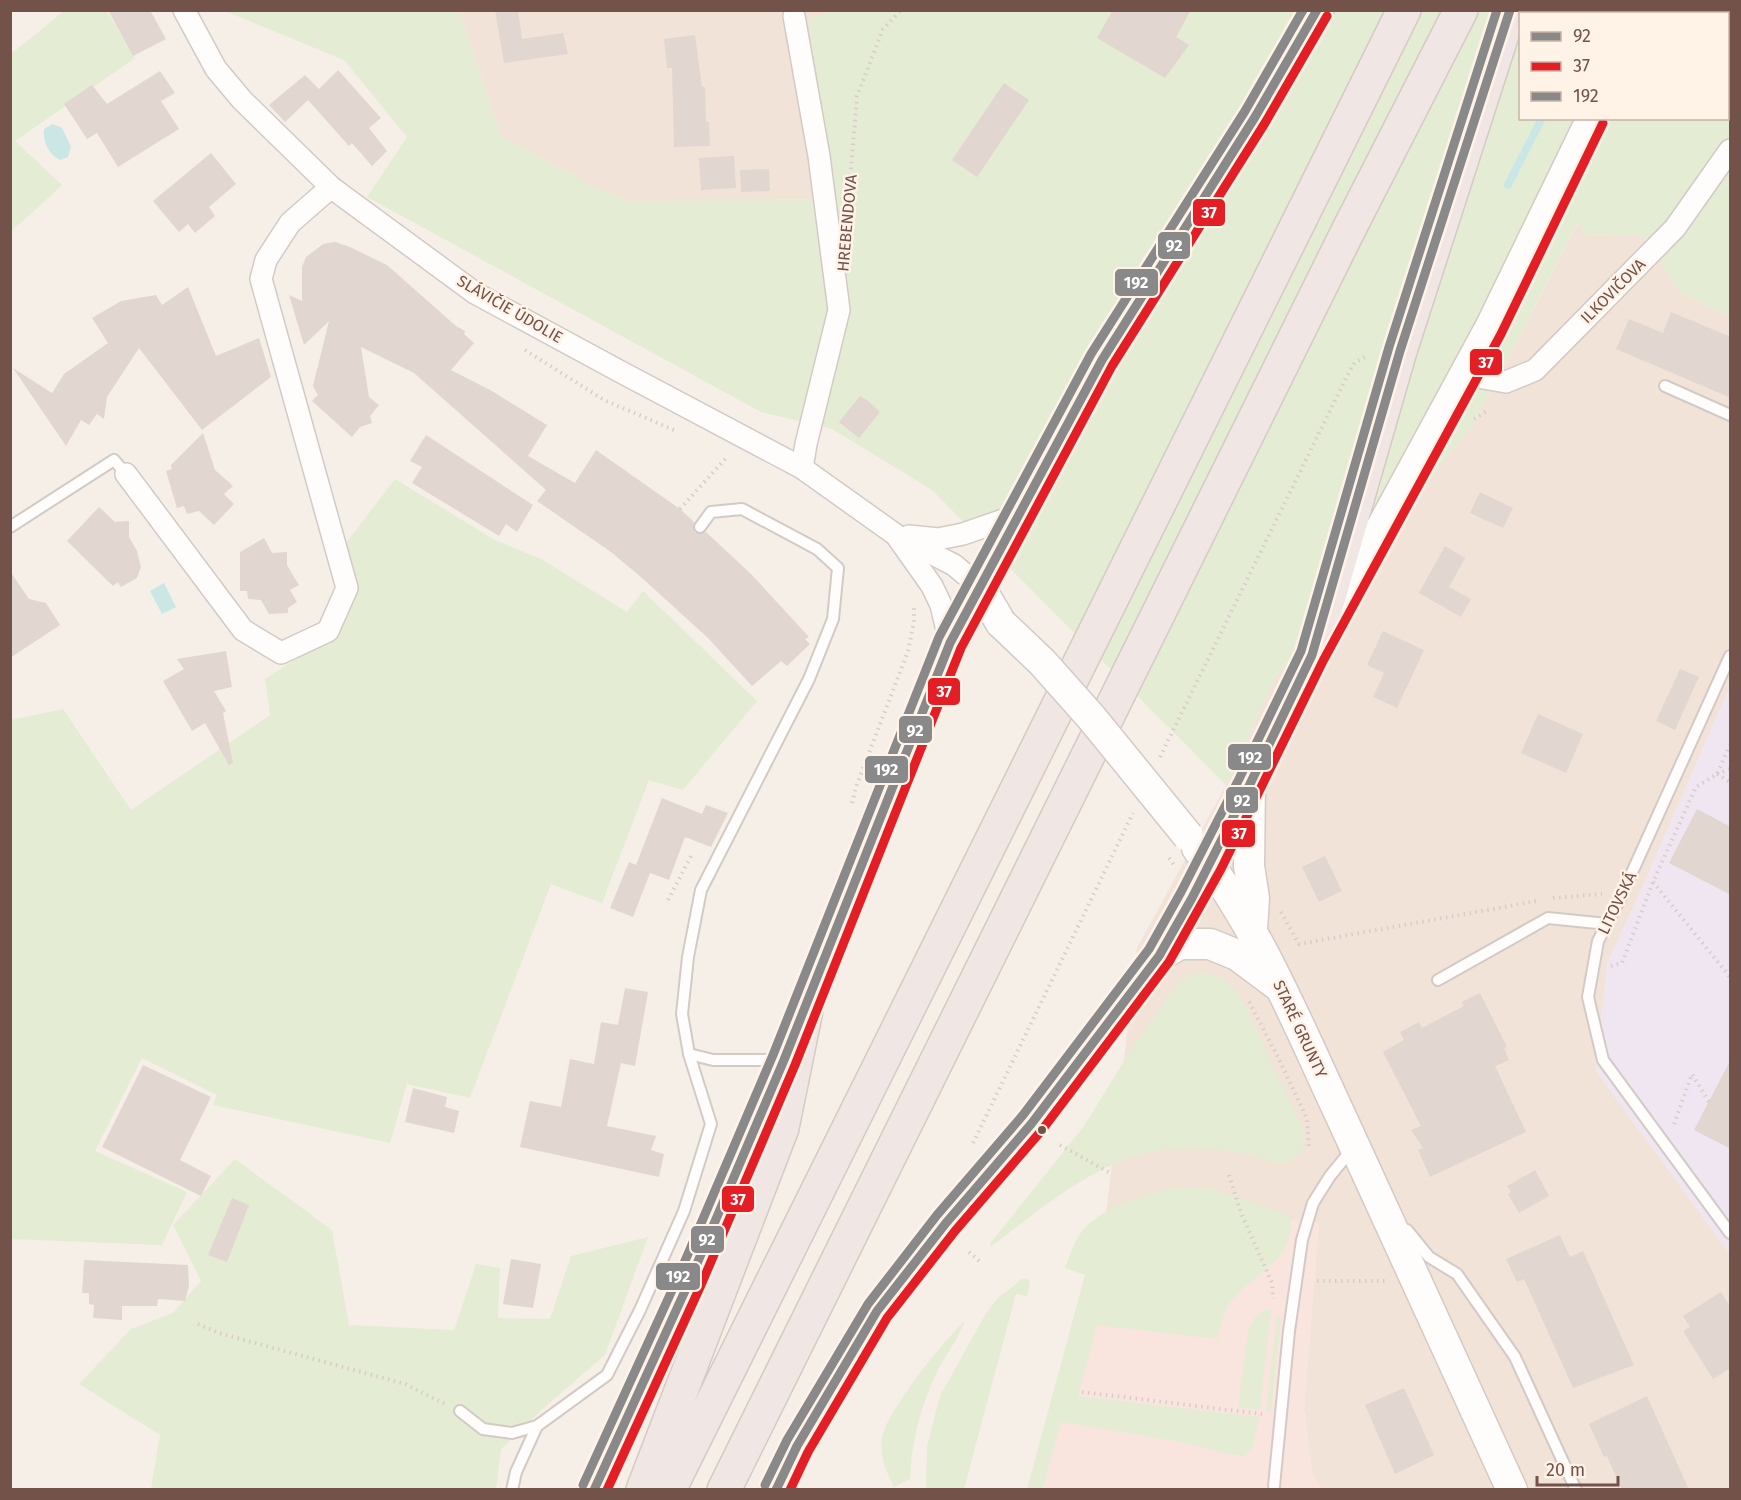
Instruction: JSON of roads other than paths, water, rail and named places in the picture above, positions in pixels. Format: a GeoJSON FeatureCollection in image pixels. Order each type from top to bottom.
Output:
{"type":"FeatureCollection","features":[{"type":"Feature","properties":{"kind":"highway"},"geometry":{"type":"LineString","coordinates":[[669,1490],[1404,10]]}},
{"type":"Feature","properties":{"kind":"highway"},"geometry":{"type":"LineString","coordinates":[[724,1490],[1346,235],[1461,10]]}},
{"type":"Feature","properties":{"kind":"highway"},"geometry":{"type":"LineString","coordinates":[[1312,655],[1400,351],[1510,10]]}},
{"type":"Feature","properties":{"kind":"highway"},"geometry":{"type":"LineString","coordinates":[[643,1490],[782,1128],[807,1005]]}},
{"type":"Feature","properties":{"kind":"main road"},"geometry":{"type":"LineString","coordinates":[[594,1490],[690,1280],[784,1060],[950,643],[1102,360],[1255,117],[1317,10]]}},
{"type":"Feature","properties":{"kind":"main road"},"geometry":{"type":"LineString","coordinates":[[776,1490],[797,1446],[877,1311],[946,1223],[1032,1123],[1159,956],[1210,864],[1312,655]]}},
{"type":"Feature","properties":{"kind":"street","name":"SLÁVIČIE ÚDOLIE"},"geometry":{"type":"LineString","coordinates":[[184,10],[216,69],[242,100],[332,188],[475,293],[802,468],[896,535],[954,565],[973,598]]}},
{"type":"Feature","properties":{"kind":"street"},"geometry":{"type":"LineString","coordinates":[[794,16],[819,156],[839,310],[802,468]]}},
{"type":"Feature","properties":{"kind":"street"},"geometry":{"type":"LineString","coordinates":[[1312,655],[1466,375],[1591,120]]}},
{"type":"Feature","properties":{"kind":"street","name":"ILKOVIČOVA"},"geometry":{"type":"LineString","coordinates":[[1466,375],[1506,382],[1535,370],[1675,228],[1731,150]]}},
{"type":"Feature","properties":{"kind":"street"},"geometry":{"type":"LineString","coordinates":[[126,474],[243,630],[281,653],[328,631],[347,588],[261,279],[266,260],[290,223],[332,188]]}},
{"type":"Feature","properties":{"kind":"street"},"geometry":{"type":"LineString","coordinates":[[896,535],[938,539],[963,534],[1018,515]]}},
{"type":"Feature","properties":{"kind":"street","name":"SLÁVIČIE ÚDOLIE"},"geometry":{"type":"LineString","coordinates":[[896,535],[932,586],[940,605],[950,643]]}},
{"type":"Feature","properties":{"kind":"street","name":"SLÁVIČIE ÚDOLIE"},"geometry":{"type":"LineString","coordinates":[[932,586],[973,598]]}},
{"type":"Feature","properties":{"kind":"street","name":"STARÉ GRUNTY"},"geometry":{"type":"LineString","coordinates":[[973,598],[1042,662],[1091,717],[1210,864],[1252,929],[1355,1145],[1512,1490]]}},
{"type":"Feature","properties":{"kind":"street"},"geometry":{"type":"LineString","coordinates":[[1250,784],[1249,866],[1254,898],[1252,929]]}},
{"type":"Feature","properties":{"kind":"street"},"geometry":{"type":"LineString","coordinates":[[1159,956],[1180,944],[1210,944],[1237,955],[1281,988]]}},
{"type":"Feature","properties":{"kind":"lane"},"geometry":{"type":"LineString","coordinates":[[1665,386],[1731,415]]}},
{"type":"Feature","properties":{"kind":"lane"},"geometry":{"type":"LineString","coordinates":[[10,527],[114,460],[126,474]]}},
{"type":"Feature","properties":{"kind":"lane"},"geometry":{"type":"LineString","coordinates":[[460,1412],[483,1429],[512,1433],[537,1426],[607,1375],[640,1310],[684,1211],[711,1124],[689,1054],[682,1014],[688,957],[701,890],[809,679],[833,619],[838,568],[817,549],[742,509],[711,512],[700,526]]}},
{"type":"Feature","properties":{"kind":"lane","name":"LITOVSKÁ"},"geometry":{"type":"LineString","coordinates":[[1731,656],[1620,899],[1598,940],[1588,998],[1603,1060],[1731,1233]]}},
{"type":"Feature","properties":{"kind":"lane"},"geometry":{"type":"LineString","coordinates":[[1438,980],[1548,918],[1607,924]]}},
{"type":"Feature","properties":{"kind":"lane"},"geometry":{"type":"LineString","coordinates":[[689,1054],[713,1060],[784,1060]]}},
{"type":"Feature","properties":{"kind":"lane"},"geometry":{"type":"LineString","coordinates":[[1274,1485],[1289,1331],[1302,1240],[1313,1203],[1330,1176],[1355,1145]]}},
{"type":"Feature","properties":{"kind":"lane"},"geometry":{"type":"LineString","coordinates":[[1378,1195],[1429,1257],[1457,1274],[1515,1357],[1576,1490]]}},
{"type":"Feature","properties":{"kind":"lane"},"geometry":{"type":"LineString","coordinates":[[512,1490],[516,1472],[537,1426]]}},
{"type":"Feature","properties":{"kind":"water"},"geometry":{"type":"Polygon","coordinates":[[[53,124],[62,128],[71,147],[68,157],[61,160],[53,156],[44,138],[44,129],[53,124]]]}},
{"type":"Feature","properties":{"kind":"water"},"geometry":{"type":"Polygon","coordinates":[[[164,583],[176,607],[162,614],[150,591],[164,583]]]}},
{"type":"Feature","properties":{"kind":"waterway"},"geometry":{"type":"LineString","coordinates":[[1508,185],[1541,120]]}}]}
